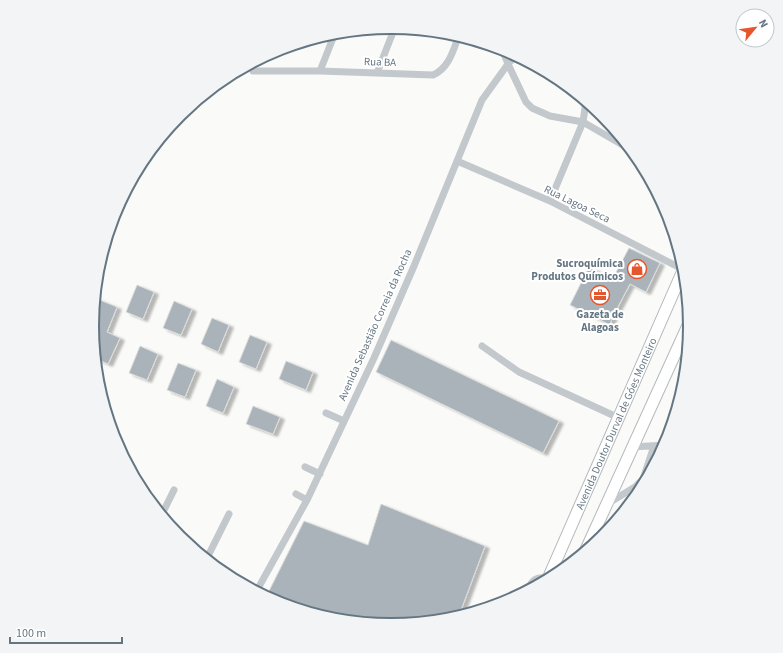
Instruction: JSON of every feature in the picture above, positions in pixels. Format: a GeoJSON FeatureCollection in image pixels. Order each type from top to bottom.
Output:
{"type":"FeatureCollection","features":[{"type":"Feature","properties":{"kind":"highway","name":"Avenida Doutor Durval de Góes Monteiro"},"geometry":{"type":"LineString","coordinates":[[552,571],[680,279]]}},
{"type":"Feature","properties":{"kind":"highway","name":"Avenida Doutor Durval de Góes Monteiro"},"geometry":{"type":"LineString","coordinates":[[590,540],[684,335]]}},
{"type":"Feature","properties":{"kind":"street"},"geometry":{"type":"LineString","coordinates":[[377,73],[392,34]]}},
{"type":"Feature","properties":{"kind":"street"},"geometry":{"type":"LineString","coordinates":[[320,71],[332,40]]}},
{"type":"Feature","properties":{"kind":"street","name":"Rua BA"},"geometry":{"type":"LineString","coordinates":[[253,71],[320,71],[432,75],[439,72],[446,66],[456,42]]}},
{"type":"Feature","properties":{"kind":"street"},"geometry":{"type":"LineString","coordinates":[[505,57],[526,102],[532,108],[550,116],[583,122],[620,143]]}},
{"type":"Feature","properties":{"kind":"street","name":"Avenida Sebastião Correia da Rocha"},"geometry":{"type":"LineString","coordinates":[[259,587],[308,500],[374,358],[414,266],[482,100],[512,60]]}},
{"type":"Feature","properties":{"kind":"street"},"geometry":{"type":"LineString","coordinates":[[550,201],[583,122],[585,108]]}},
{"type":"Feature","properties":{"kind":"street","name":"Rua Lagoa Seca"},"geometry":{"type":"LineString","coordinates":[[457,161],[550,201],[677,266]]}},
{"type":"Feature","properties":{"kind":"street"},"geometry":{"type":"LineString","coordinates":[[482,346],[519,372],[618,418]]}},
{"type":"Feature","properties":{"kind":"street"},"geometry":{"type":"LineString","coordinates":[[326,413],[344,421]]}},
{"type":"Feature","properties":{"kind":"street"},"geometry":{"type":"LineString","coordinates":[[645,473],[654,446]]}},
{"type":"Feature","properties":{"kind":"street"},"geometry":{"type":"LineString","coordinates":[[632,447],[659,446]]}},
{"type":"Feature","properties":{"kind":"street"},"geometry":{"type":"LineString","coordinates":[[305,467],[320,474]]}},
{"type":"Feature","properties":{"kind":"street"},"geometry":{"type":"LineString","coordinates":[[607,504],[638,484]]}},
{"type":"Feature","properties":{"kind":"street"},"geometry":{"type":"LineString","coordinates":[[164,510],[174,490]]}},
{"type":"Feature","properties":{"kind":"street"},"geometry":{"type":"LineString","coordinates":[[296,494],[308,500]]}},
{"type":"Feature","properties":{"kind":"street"},"geometry":{"type":"LineString","coordinates":[[209,555],[229,514]]}},
{"type":"Feature","properties":{"kind":"street"},"geometry":{"type":"LineString","coordinates":[[531,584],[536,578],[542,577]]}},
{"type":"Feature","properties":{"kind":"building","name":"Gazeta de Alagoas"},"geometry":{"type":"Polygon","coordinates":[[[629,248],[660,263],[646,292],[630,284],[612,318],[610,325],[570,305],[589,267],[613,278],[629,248]]]}},
{"type":"Feature","properties":{"kind":"building"},"geometry":{"type":"Polygon","coordinates":[[[137,285],[154,292],[143,319],[126,312],[137,285]]]}},
{"type":"Feature","properties":{"kind":"building"},"geometry":{"type":"Polygon","coordinates":[[[101,300],[117,307],[107,332],[120,338],[108,364],[102,361],[99,326],[101,300]]]}},
{"type":"Feature","properties":{"kind":"building"},"geometry":{"type":"Polygon","coordinates":[[[174,301],[192,309],[181,335],[163,328],[174,301]]]}},
{"type":"Feature","properties":{"kind":"building"},"geometry":{"type":"Polygon","coordinates":[[[212,318],[229,325],[218,352],[201,344],[212,318]]]}},
{"type":"Feature","properties":{"kind":"building"},"geometry":{"type":"Polygon","coordinates":[[[250,335],[267,342],[256,369],[239,362],[250,335]]]}},
{"type":"Feature","properties":{"kind":"building"},"geometry":{"type":"Polygon","coordinates":[[[391,340],[559,421],[543,453],[376,372],[391,340]]]}},
{"type":"Feature","properties":{"kind":"building"},"geometry":{"type":"Polygon","coordinates":[[[140,346],[158,354],[147,380],[129,373],[140,346]]]}},
{"type":"Feature","properties":{"kind":"building"},"geometry":{"type":"Polygon","coordinates":[[[286,361],[313,372],[306,390],[279,379],[286,361]]]}},
{"type":"Feature","properties":{"kind":"building"},"geometry":{"type":"Polygon","coordinates":[[[178,363],[196,370],[185,397],[167,390],[178,363]]]}},
{"type":"Feature","properties":{"kind":"building"},"geometry":{"type":"Polygon","coordinates":[[[217,379],[234,387],[223,413],[206,406],[217,379]]]}},
{"type":"Feature","properties":{"kind":"building"},"geometry":{"type":"Polygon","coordinates":[[[253,406],[280,417],[273,434],[246,424],[253,406]]]}},
{"type":"Feature","properties":{"kind":"building"},"geometry":{"type":"Polygon","coordinates":[[[381,504],[485,546],[461,610],[449,613],[392,619],[353,616],[316,609],[269,592],[304,521],[368,545],[381,504]]]}},
{"type":"Feature","properties":{"kind":"place","name":"Sucroquímica Produtos Químicos"},"geometry":{"type":"Point","coordinates":[637,269]}},
{"type":"Feature","properties":{"kind":"place","name":"Gazeta de Alagoas"},"geometry":{"type":"Point","coordinates":[600,295]}}]}
